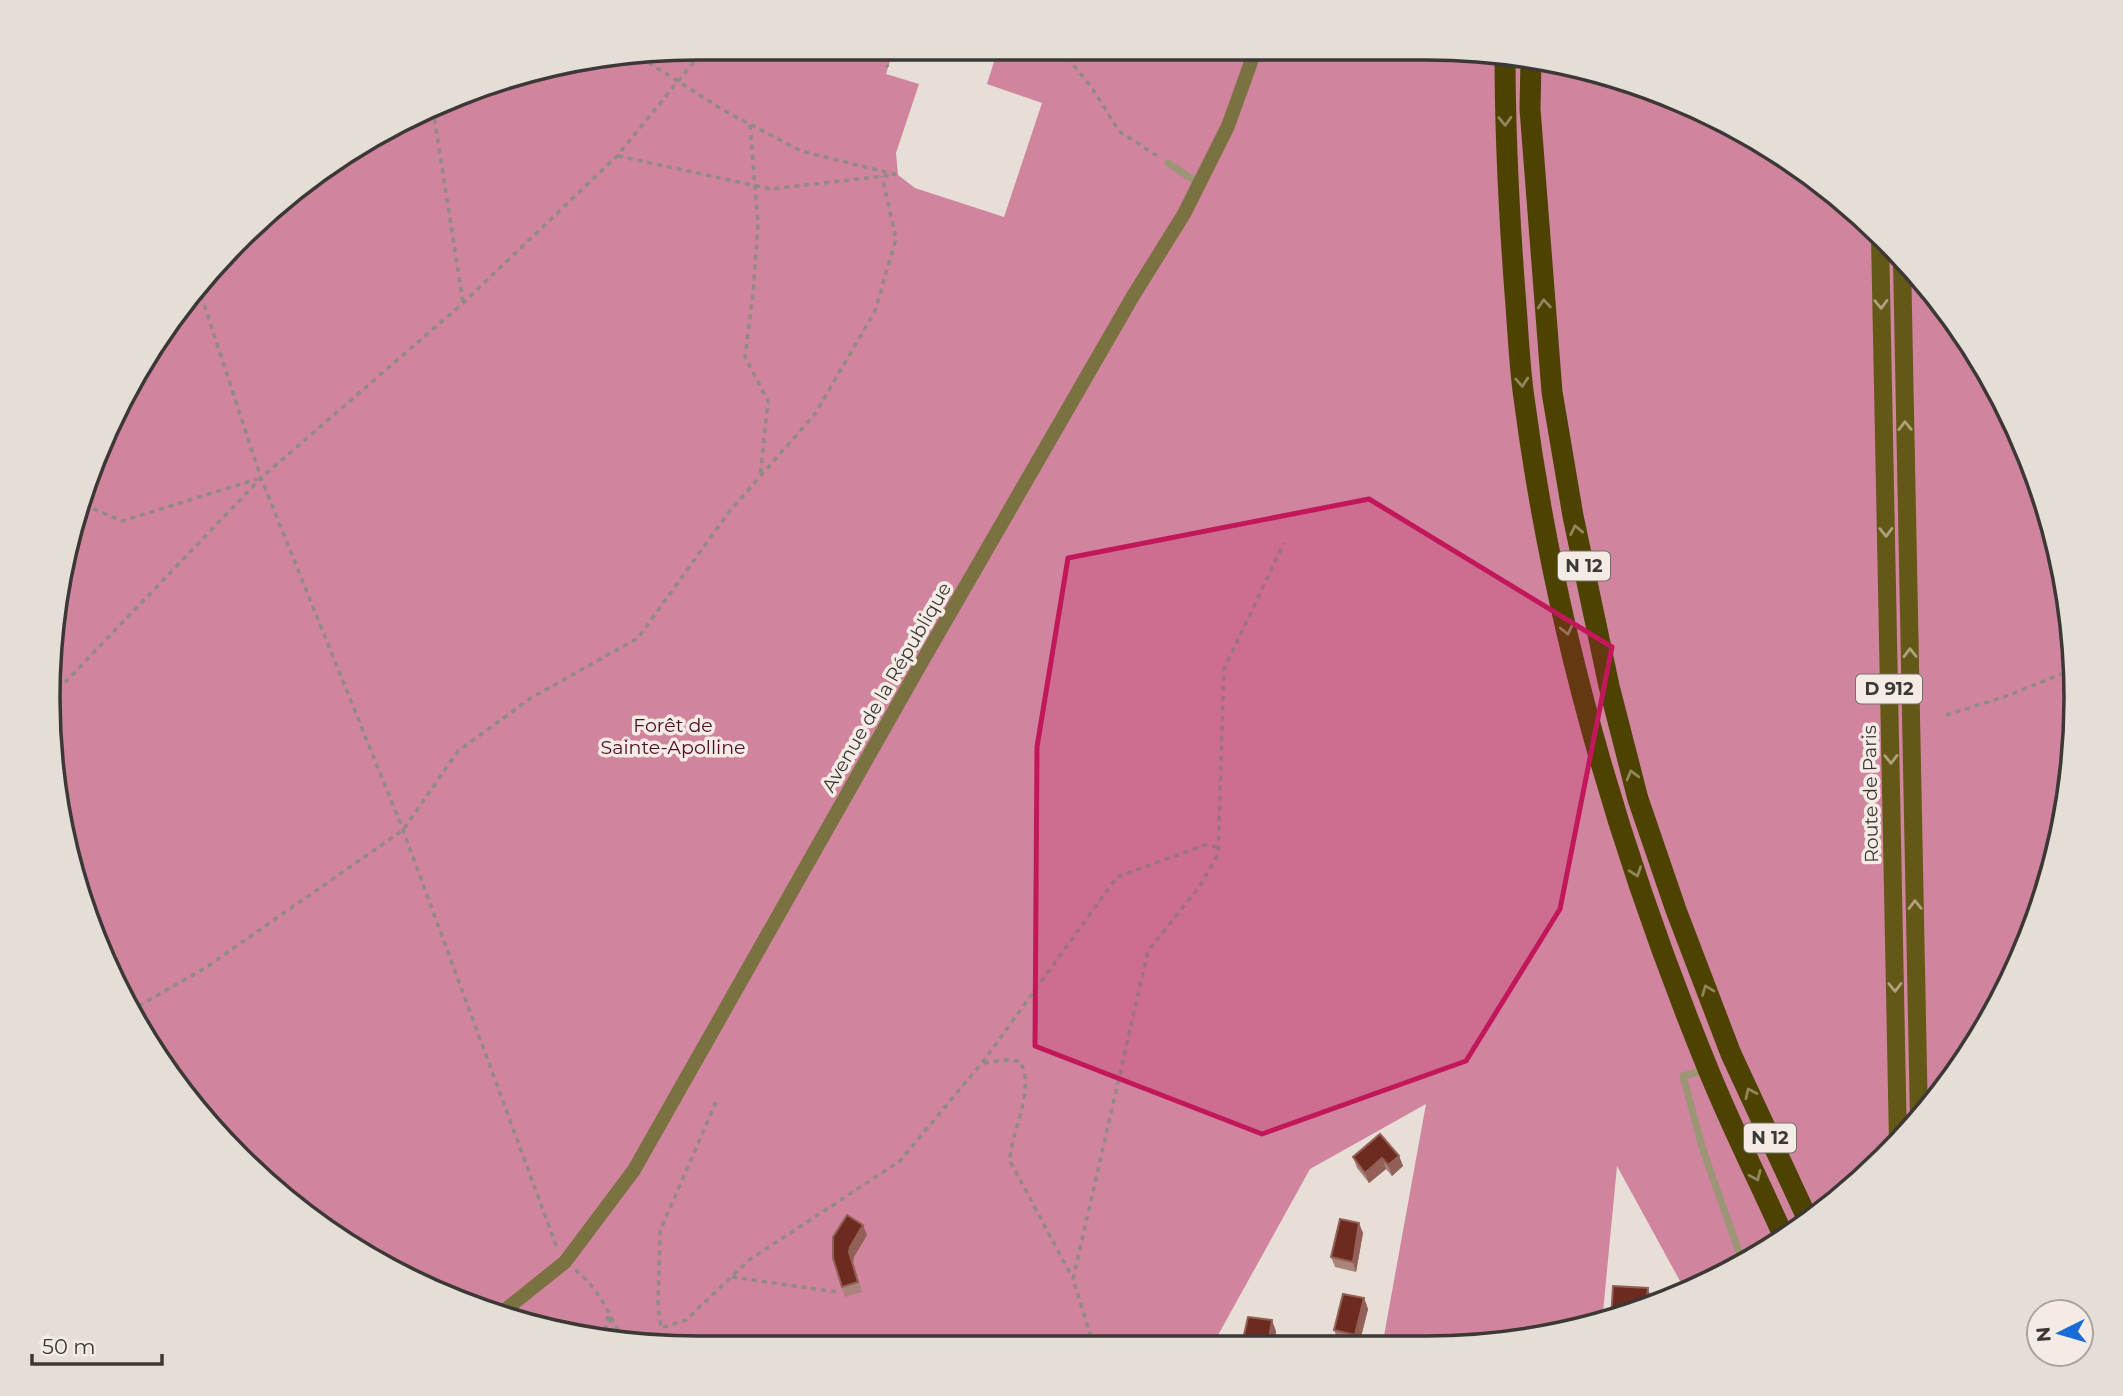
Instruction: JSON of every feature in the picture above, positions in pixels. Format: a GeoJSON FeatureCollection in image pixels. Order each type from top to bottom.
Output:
{"type":"FeatureCollection","features":[{"type":"Feature","properties":{"kind":"highway","name":"N 12"},"geometry":{"type":"LineString","coordinates":[[1506,65],[1505,113],[1511,241],[1524,396],[1545,528],[1582,695],[1617,814],[1652,918],[1708,1069],[1780,1229]]}},
{"type":"Feature","properties":{"kind":"highway","name":"N 12"},"geometry":{"type":"LineString","coordinates":[[1531,69],[1531,122],[1552,392],[1573,516],[1609,686],[1638,799],[1676,910],[1731,1054],[1804,1212]]}},
{"type":"Feature","properties":{"kind":"main road","name":"Avenue de la République"},"geometry":{"type":"LineString","coordinates":[[508,1308],[565,1262],[634,1170],[919,667],[1200,184],[1228,126],[1252,60]]}},
{"type":"Feature","properties":{"kind":"main road","name":"Route de Paris"},"geometry":{"type":"LineString","coordinates":[[1880,251],[1898,1127]]}},
{"type":"Feature","properties":{"kind":"main road","name":"D 912"},"geometry":{"type":"LineString","coordinates":[[1902,274],[1919,1103]]}},
{"type":"Feature","properties":{"kind":"lane"},"geometry":{"type":"LineString","coordinates":[[1168,163],[1200,184]]}},
{"type":"Feature","properties":{"kind":"lane"},"geometry":{"type":"LineString","coordinates":[[1708,1069],[1683,1076],[1703,1150],[1740,1253]]}},
{"type":"Feature","properties":{"kind":"path"},"geometry":{"type":"LineString","coordinates":[[60,687],[261,478],[463,303],[617,156],[695,60]]}},
{"type":"Feature","properties":{"kind":"path"},"geometry":{"type":"LineString","coordinates":[[883,60],[888,68]]}},
{"type":"Feature","properties":{"kind":"path"},"geometry":{"type":"LineString","coordinates":[[1069,60],[1092,88],[1119,131],[1168,163]]}},
{"type":"Feature","properties":{"kind":"path"},"geometry":{"type":"LineString","coordinates":[[617,156],[771,189],[898,175],[800,151],[750,125],[647,62]]}},
{"type":"Feature","properties":{"kind":"path"},"geometry":{"type":"LineString","coordinates":[[434,117],[463,303]]}},
{"type":"Feature","properties":{"kind":"path"},"geometry":{"type":"LineString","coordinates":[[750,125],[758,224],[745,357],[768,401],[760,479]]}},
{"type":"Feature","properties":{"kind":"path"},"geometry":{"type":"LineString","coordinates":[[139,1006],[205,968],[403,830],[458,751],[531,698],[638,638],[729,512],[815,414],[875,311],[896,239],[882,176]]}},
{"type":"Feature","properties":{"kind":"path"},"geometry":{"type":"LineString","coordinates":[[201,297],[261,478],[403,830],[554,1242],[565,1262],[589,1280],[610,1312],[619,1331]]}},
{"type":"Feature","properties":{"kind":"path"},"geometry":{"type":"LineString","coordinates":[[89,507],[122,521],[261,478]]}},
{"type":"Feature","properties":{"kind":"path"},"geometry":{"type":"LineString","coordinates":[[1073,1279],[1148,951],[1200,886],[1218,854],[1224,669],[1284,543]]}},
{"type":"Feature","properties":{"kind":"path"},"geometry":{"type":"LineString","coordinates":[[1946,715],[2004,697],[2063,673]]}},
{"type":"Feature","properties":{"kind":"path"},"geometry":{"type":"LineString","coordinates":[[716,1102],[660,1231],[658,1306],[661,1328],[686,1320],[749,1260],[900,1161],[981,1064],[1117,877],[1205,845],[1219,848]]}},
{"type":"Feature","properties":{"kind":"path"},"geometry":{"type":"LineString","coordinates":[[981,1064],[1005,1060],[1020,1061],[1027,1074],[1011,1144],[1010,1161],[1073,1279],[1091,1336]]}},
{"type":"Feature","properties":{"kind":"path"},"geometry":{"type":"LineString","coordinates":[[732,1277],[838,1292]]}},
{"type":"Feature","properties":{"kind":"path"},"geometry":{"type":"LineString","coordinates":[[605,1329],[610,1312]]}},
{"type":"Feature","properties":{"kind":"path"},"geometry":{"type":"LineString","coordinates":[[610,1312],[612,1331]]}},
{"type":"Feature","properties":{"kind":"highlighted area"},"geometry":{"type":"Polygon","coordinates":[[[1369,499],[1612,647],[1560,909],[1466,1061],[1262,1134],[1035,1046],[1037,747],[1068,558],[1369,499]]]}},
{"type":"Feature","properties":{"kind":"green space","name":"Forêt de Sainte-Apolline"},"geometry":{"type":"Polygon","coordinates":[[[890,60],[886,74],[919,84],[896,153],[898,175],[915,188],[1004,217],[1042,103],[987,84],[995,60],[1425,60],[1508,65],[1590,81],[1669,108],[1744,145],[1814,191],[1846,218],[1905,277],[1956,343],[1998,416],[2030,493],[2042,533],[2058,615],[2062,656],[2064,698],[2058,781],[2042,863],[2030,903],[1998,980],[1956,1053],[1932,1087],[1876,1149],[1814,1205],[1780,1229],[1707,1271],[1681,1283],[1617,1166],[1603,1311],[1590,1315],[1508,1331],[1467,1335],[1384,1336],[1426,1104],[1310,1169],[1218,1336],[698,1336],[615,1331],[533,1315],[454,1288],[379,1251],[309,1205],[277,1178],[218,1119],[191,1087],[145,1017],[125,980],[93,903],[81,863],[65,781],[61,740],[61,656],[65,615],[81,533],[93,493],[125,416],[167,343],[191,309],[247,247],[309,191],[343,167],[416,125],[493,93],[533,81],[615,65],[656,61],[890,60]]]}},
{"type":"Feature","properties":{"kind":"building"},"geometry":{"type":"Polygon","coordinates":[[[1380,1134],[1399,1156],[1388,1165],[1382,1158],[1365,1173],[1353,1157],[1380,1134]]]}},
{"type":"Feature","properties":{"kind":"building"},"geometry":{"type":"Polygon","coordinates":[[[847,1215],[863,1225],[849,1252],[858,1282],[842,1287],[833,1258],[833,1237],[847,1215]]]}},
{"type":"Feature","properties":{"kind":"building"},"geometry":{"type":"Polygon","coordinates":[[[1340,1219],[1359,1223],[1353,1262],[1331,1257],[1340,1219]]]}},
{"type":"Feature","properties":{"kind":"building"},"geometry":{"type":"Polygon","coordinates":[[[1613,1286],[1648,1288],[1647,1296],[1612,1308],[1613,1286]]]}},
{"type":"Feature","properties":{"kind":"building"},"geometry":{"type":"Polygon","coordinates":[[[1343,1294],[1364,1298],[1355,1335],[1334,1330],[1343,1294]]]}},
{"type":"Feature","properties":{"kind":"building"},"geometry":{"type":"Polygon","coordinates":[[[1248,1317],[1272,1320],[1269,1336],[1244,1335],[1248,1317]]]}}]}
